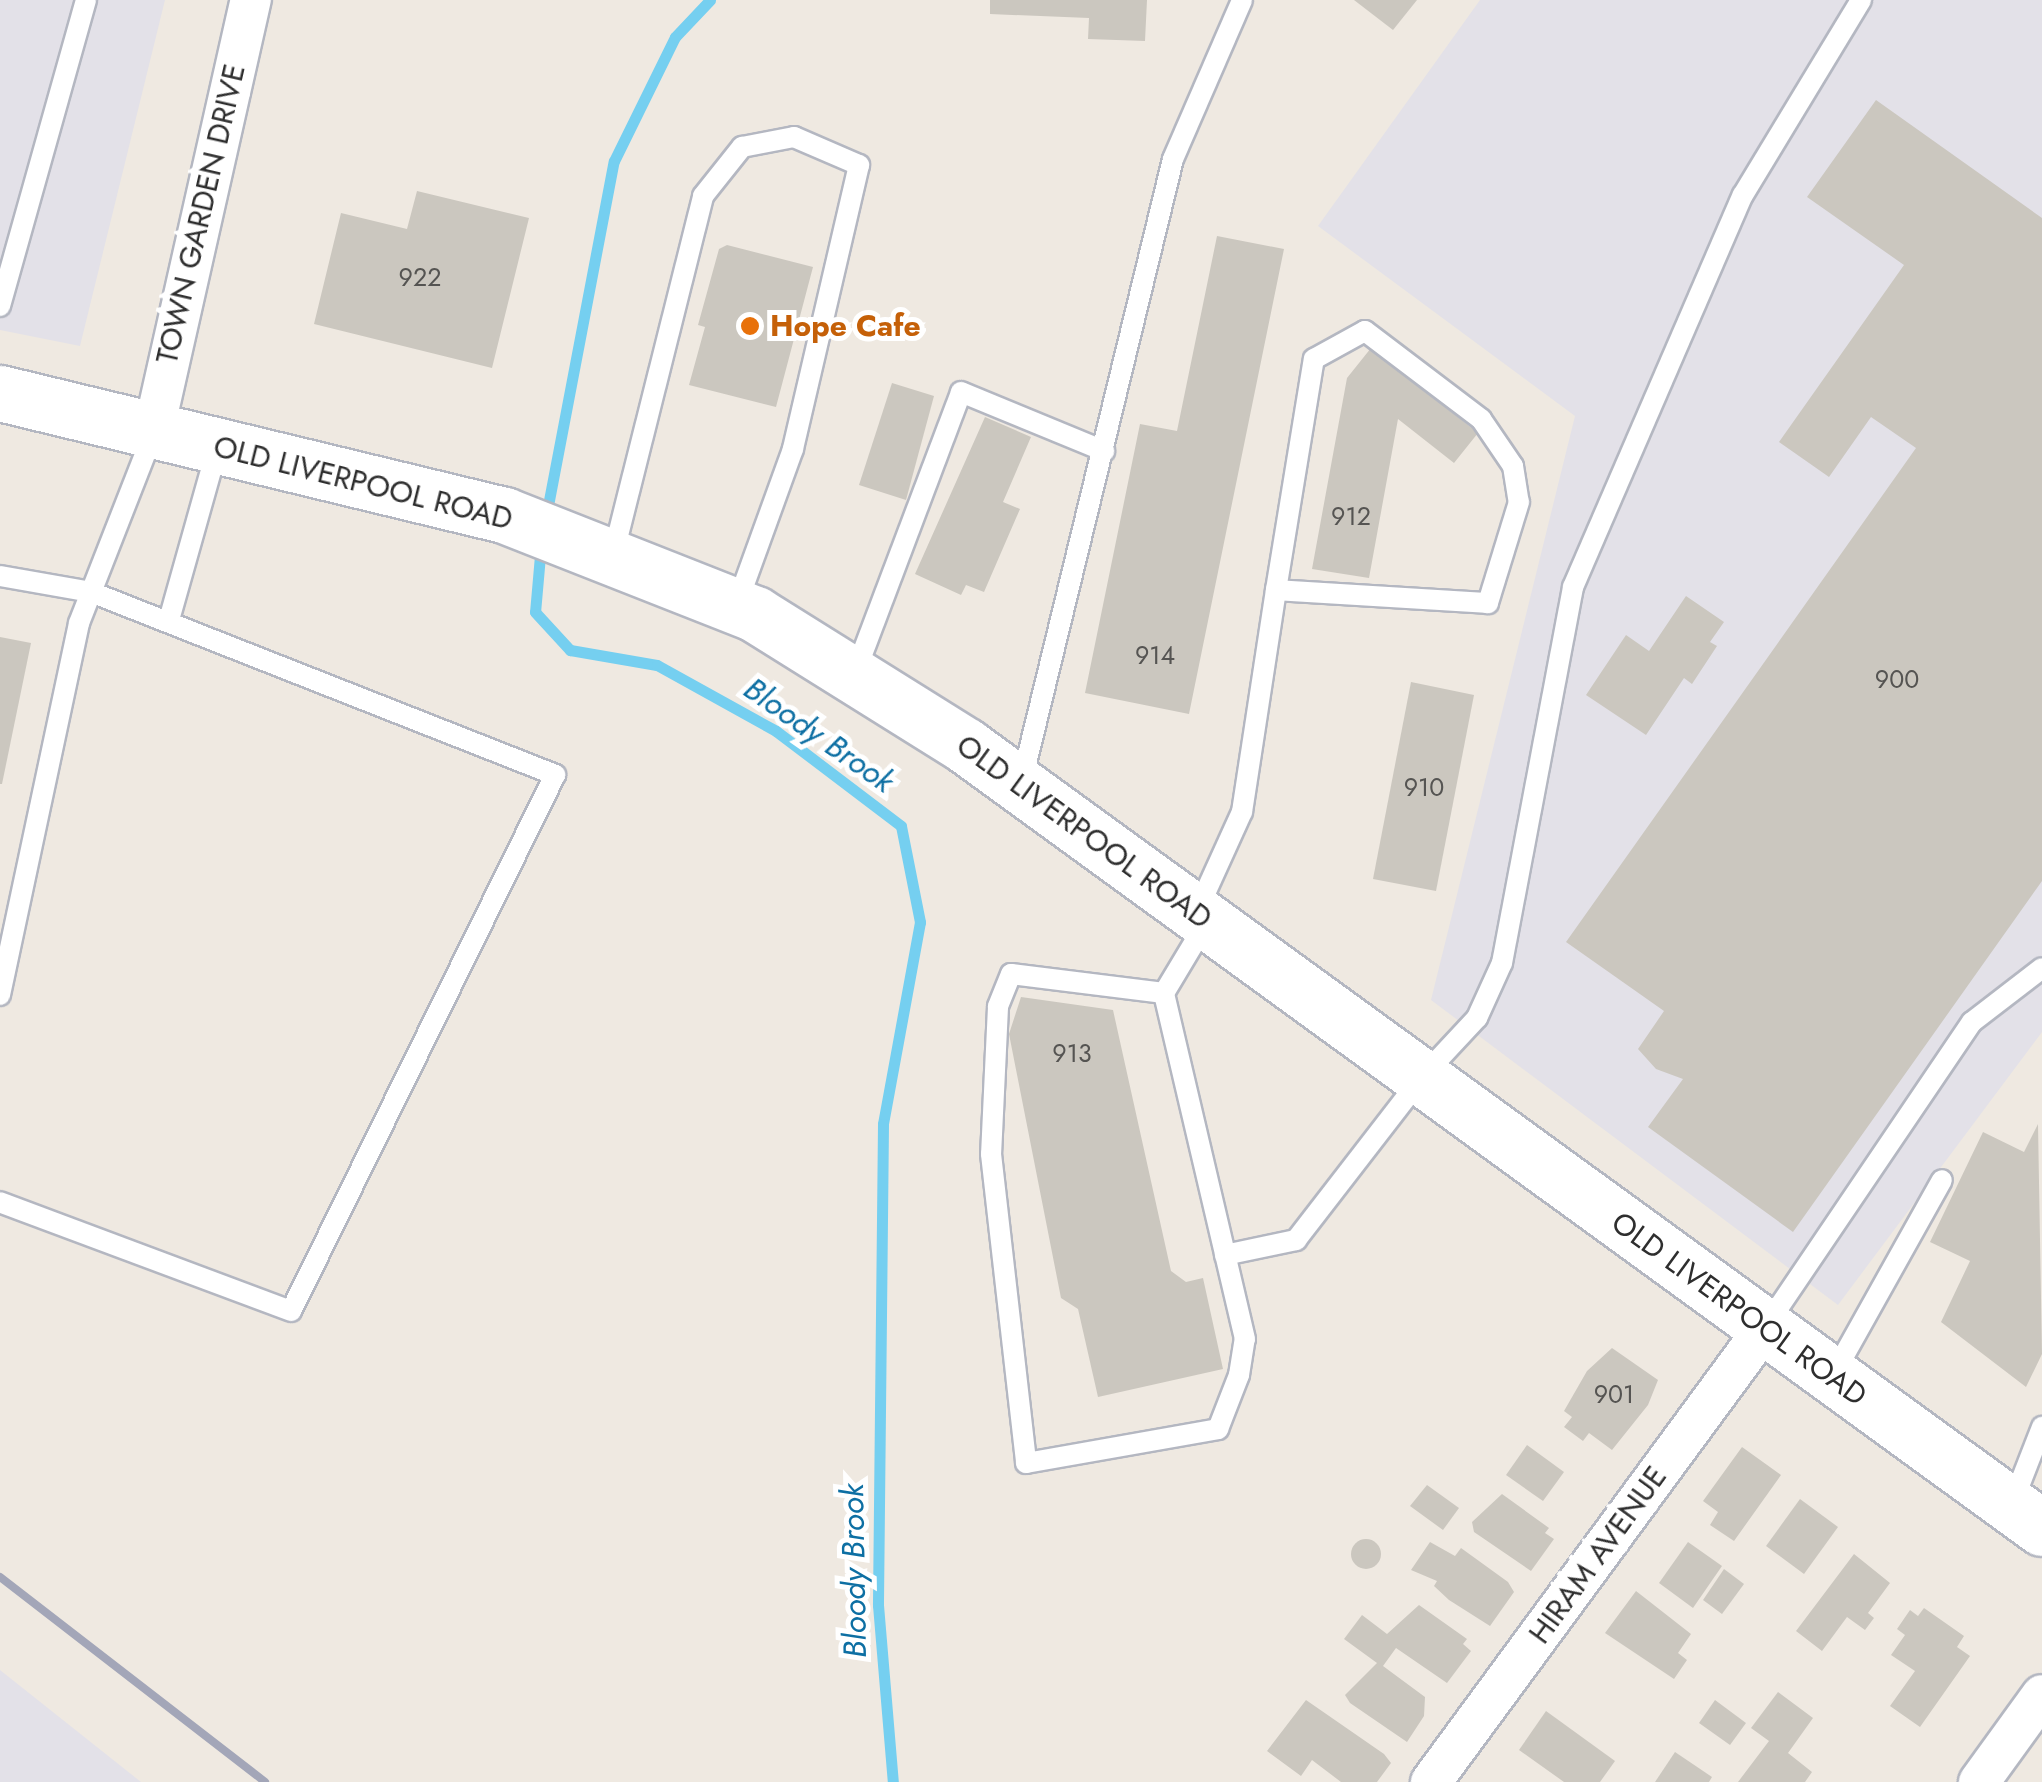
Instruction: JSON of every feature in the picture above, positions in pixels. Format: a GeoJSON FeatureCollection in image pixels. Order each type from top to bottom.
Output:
{"type":"FeatureCollection","features":[{"type":"Feature","properties":{"kind":"main road","name":"OLD LIVERPOOL ROAD"},"geometry":{"type":"LineString","coordinates":[[0,393],[216,449],[504,515],[737,606],[855,673],[1020,786],[2026,1517]]}},
{"type":"Feature","properties":{"kind":"street","name":"TOWN GARDEN DRIVE"},"geometry":{"type":"LineString","coordinates":[[154,430],[251,0]]}},
{"type":"Feature","properties":{"kind":"street","name":"HIRAM AVENUE"},"geometry":{"type":"LineString","coordinates":[[1432,1782],[1765,1328]]}},
{"type":"Feature","properties":{"kind":"street"},"geometry":{"type":"LineString","coordinates":[[1979,1782],[2042,1695]]}},
{"type":"Feature","properties":{"kind":"lane"},"geometry":{"type":"LineString","coordinates":[[0,306],[7,251],[86,0]]}},
{"type":"Feature","properties":{"kind":"lane"},"geometry":{"type":"LineString","coordinates":[[1020,786],[1173,159],[1242,0]]}},
{"type":"Feature","properties":{"kind":"lane"},"geometry":{"type":"LineString","coordinates":[[1225,1255],[1296,1240],[1421,1078],[1477,1018],[1502,963],[1573,588],[1612,487],[1743,195],[1861,0]]}},
{"type":"Feature","properties":{"kind":"lane"},"geometry":{"type":"LineString","coordinates":[[593,547],[703,196],[742,146],[794,137],[859,165],[851,223],[793,449],[737,606]]}},
{"type":"Feature","properties":{"kind":"lane"},"geometry":{"type":"LineString","coordinates":[[1164,992],[1011,974],[998,1007],[990,1154],[1026,1463],[1218,1429],[1244,1340],[1164,992],[1202,917],[1242,812],[1276,590],[1314,359],[1365,331],[1481,419],[1513,466],[1519,502],[1488,603],[1276,590]]}},
{"type":"Feature","properties":{"kind":"lane"},"geometry":{"type":"LineString","coordinates":[[855,673],[961,392],[1104,451]]}},
{"type":"Feature","properties":{"kind":"lane"},"geometry":{"type":"LineString","coordinates":[[0,994],[79,623],[154,430]]}},
{"type":"Feature","properties":{"kind":"lane"},"geometry":{"type":"LineString","coordinates":[[169,620],[216,449]]}},
{"type":"Feature","properties":{"kind":"lane"},"geometry":{"type":"LineString","coordinates":[[0,576],[92,592],[555,775],[291,1311],[0,1202]]}},
{"type":"Feature","properties":{"kind":"lane"},"geometry":{"type":"LineString","coordinates":[[1765,1328],[1972,1022],[2042,968]]}},
{"type":"Feature","properties":{"kind":"lane"},"geometry":{"type":"LineString","coordinates":[[1832,1376],[1942,1180]]}},
{"type":"Feature","properties":{"kind":"lane"},"geometry":{"type":"LineString","coordinates":[[2026,1517],[2042,1427]]}},
{"type":"Feature","properties":{"kind":"shaded area"},"geometry":{"type":"Polygon","coordinates":[[[0,0],[165,0],[80,346],[0,330],[0,0]]]}},
{"type":"Feature","properties":{"kind":"shaded area"},"geometry":{"type":"Polygon","coordinates":[[[1480,0],[2042,0],[2042,1032],[1838,1305],[1431,1000],[1575,416],[1318,226],[1480,0]]]}},
{"type":"Feature","properties":{"kind":"shaded area"},"geometry":{"type":"Polygon","coordinates":[[[0,1670],[141,1782],[0,1782],[0,1670]]]}},
{"type":"Feature","properties":{"kind":"building"},"geometry":{"type":"Polygon","coordinates":[[[990,0],[1147,0],[1145,41],[1088,39],[1089,18],[990,14],[990,0]]]}},
{"type":"Feature","properties":{"kind":"building"},"geometry":{"type":"Polygon","coordinates":[[[1354,0],[1417,0],[1393,30],[1354,0]]]}},
{"type":"Feature","properties":{"kind":"building"},"geometry":{"type":"Polygon","coordinates":[[[1876,100],[2042,218],[2042,881],[1793,1232],[1648,1127],[1683,1079],[1656,1069],[1638,1049],[1664,1011],[1566,942],[1916,448],[1871,417],[1829,477],[1779,442],[1904,265],[1807,197],[1876,100]]]}},
{"type":"Feature","properties":{"kind":"building"},"geometry":{"type":"Polygon","coordinates":[[[417,191],[529,218],[492,368],[314,324],[341,213],[407,229],[417,191]]]}},
{"type":"Feature","properties":{"kind":"building"},"geometry":{"type":"Polygon","coordinates":[[[1217,236],[1284,249],[1189,714],[1085,693],[1140,424],[1177,431],[1217,236]]]}},
{"type":"Feature","properties":{"kind":"building","name":"Hope Cafe"},"geometry":{"type":"Polygon","coordinates":[[[727,245],[813,267],[776,407],[689,385],[705,327],[698,325],[719,249],[727,245]]]}},
{"type":"Feature","properties":{"kind":"building"},"geometry":{"type":"Polygon","coordinates":[[[1371,348],[1478,433],[1454,463],[1398,419],[1369,578],[1312,569],[1347,378],[1371,348]]]}},
{"type":"Feature","properties":{"kind":"building"},"geometry":{"type":"Polygon","coordinates":[[[892,383],[934,396],[906,500],[859,485],[892,383]]]}},
{"type":"Feature","properties":{"kind":"building"},"geometry":{"type":"Polygon","coordinates":[[[985,417],[1031,437],[1003,502],[1020,509],[984,592],[966,585],[961,595],[915,574],[985,417]]]}},
{"type":"Feature","properties":{"kind":"building"},"geometry":{"type":"Polygon","coordinates":[[[1686,596],[1724,622],[1710,642],[1717,646],[1692,684],[1684,678],[1646,735],[1586,695],[1626,635],[1649,651],[1686,596]]]}},
{"type":"Feature","properties":{"kind":"building"},"geometry":{"type":"Polygon","coordinates":[[[0,637],[31,643],[2,784],[0,784],[0,637]]]}},
{"type":"Feature","properties":{"kind":"building"},"geometry":{"type":"Polygon","coordinates":[[[1411,682],[1474,695],[1436,891],[1373,879],[1411,682]]]}},
{"type":"Feature","properties":{"kind":"building"},"geometry":{"type":"Polygon","coordinates":[[[1021,997],[1113,1010],[1171,1271],[1186,1282],[1203,1278],[1223,1369],[1098,1397],[1078,1309],[1061,1298],[1009,1034],[1021,997]]]}},
{"type":"Feature","properties":{"kind":"building"},"geometry":{"type":"Polygon","coordinates":[[[2038,1124],[2042,1354],[2026,1387],[1941,1322],[1970,1261],[1930,1242],[1983,1132],[2024,1152],[2038,1124]]]}},
{"type":"Feature","properties":{"kind":"building"},"geometry":{"type":"Polygon","coordinates":[[[1612,1348],[1658,1380],[1648,1405],[1612,1450],[1589,1433],[1583,1441],[1564,1427],[1572,1417],[1564,1411],[1587,1371],[1612,1348]]]}},
{"type":"Feature","properties":{"kind":"building"},"geometry":{"type":"Polygon","coordinates":[[[1527,1445],[1564,1472],[1543,1501],[1506,1475],[1527,1445]]]}},
{"type":"Feature","properties":{"kind":"building"},"geometry":{"type":"Polygon","coordinates":[[[1742,1447],[1781,1475],[1734,1541],[1710,1525],[1718,1512],[1703,1501],[1742,1447]]]}},
{"type":"Feature","properties":{"kind":"building"},"geometry":{"type":"Polygon","coordinates":[[[1427,1485],[1459,1508],[1443,1530],[1410,1506],[1427,1485]]]}},
{"type":"Feature","properties":{"kind":"building"},"geometry":{"type":"Polygon","coordinates":[[[1502,1494],[1549,1528],[1545,1533],[1554,1539],[1531,1571],[1474,1532],[1472,1522],[1502,1494]]]}},
{"type":"Feature","properties":{"kind":"building"},"geometry":{"type":"Polygon","coordinates":[[[1800,1499],[1838,1527],[1804,1574],[1766,1546],[1800,1499]]]}},
{"type":"Feature","properties":{"kind":"building"},"geometry":{"type":"Polygon","coordinates":[[[1366,1539],[1377,1543],[1381,1554],[1377,1565],[1366,1569],[1355,1565],[1351,1554],[1355,1543],[1366,1539]]]}},
{"type":"Feature","properties":{"kind":"building"},"geometry":{"type":"Polygon","coordinates":[[[1430,1542],[1455,1556],[1461,1548],[1508,1582],[1514,1592],[1490,1626],[1449,1600],[1434,1586],[1437,1581],[1411,1570],[1430,1542]]]}},
{"type":"Feature","properties":{"kind":"building"},"geometry":{"type":"Polygon","coordinates":[[[1688,1542],[1722,1566],[1693,1608],[1659,1583],[1688,1542]]]}},
{"type":"Feature","properties":{"kind":"building"},"geometry":{"type":"Polygon","coordinates":[[[1854,1554],[1890,1583],[1868,1613],[1874,1618],[1865,1630],[1847,1617],[1822,1651],[1796,1631],[1854,1554]]]}},
{"type":"Feature","properties":{"kind":"building"},"geometry":{"type":"Polygon","coordinates":[[[1724,1569],[1744,1584],[1722,1614],[1703,1600],[1724,1569]]]}},
{"type":"Feature","properties":{"kind":"building"},"geometry":{"type":"Polygon","coordinates":[[[1636,1591],[1691,1634],[1678,1653],[1687,1660],[1674,1679],[1605,1633],[1636,1591]]]}},
{"type":"Feature","properties":{"kind":"building"},"geometry":{"type":"Polygon","coordinates":[[[1419,1605],[1467,1639],[1463,1644],[1471,1651],[1447,1683],[1396,1648],[1383,1666],[1425,1697],[1424,1716],[1407,1742],[1350,1703],[1345,1695],[1377,1663],[1344,1639],[1362,1615],[1387,1634],[1419,1605]]]}},
{"type":"Feature","properties":{"kind":"building"},"geometry":{"type":"Polygon","coordinates":[[[1924,1608],[1964,1636],[1957,1647],[1970,1656],[1920,1727],[1890,1706],[1915,1671],[1891,1655],[1905,1635],[1897,1629],[1910,1610],[1918,1616],[1924,1608]]]}},
{"type":"Feature","properties":{"kind":"building"},"geometry":{"type":"Polygon","coordinates":[[[1778,1692],[1813,1718],[1788,1753],[1812,1772],[1805,1782],[1738,1782],[1769,1741],[1751,1728],[1778,1692]]]}},
{"type":"Feature","properties":{"kind":"building"},"geometry":{"type":"Polygon","coordinates":[[[1306,1700],[1384,1754],[1391,1763],[1377,1782],[1341,1782],[1312,1760],[1301,1776],[1267,1751],[1306,1700]]]}},
{"type":"Feature","properties":{"kind":"building"},"geometry":{"type":"Polygon","coordinates":[[[1715,1700],[1746,1723],[1730,1745],[1699,1723],[1715,1700]]]}},
{"type":"Feature","properties":{"kind":"building"},"geometry":{"type":"Polygon","coordinates":[[[1546,1711],[1615,1761],[1600,1782],[1564,1782],[1519,1750],[1546,1711]]]}},
{"type":"Feature","properties":{"kind":"building"},"geometry":{"type":"Polygon","coordinates":[[[1675,1752],[1712,1777],[1709,1782],[1655,1782],[1675,1752]]]}},
{"type":"Feature","properties":{"kind":"waterway","name":"Bloody Brook"},"geometry":{"type":"LineString","coordinates":[[546,516],[614,161],[675,37],[710,0]]}},
{"type":"Feature","properties":{"kind":"waterway","name":"Bloody Brook"},"geometry":{"type":"LineString","coordinates":[[541,544],[535,612],[570,650],[657,665],[776,731],[901,826],[920,922],[883,1124],[878,1605],[893,1782]]}},
{"type":"Feature","properties":{"kind":"railway"},"geometry":{"type":"LineString","coordinates":[[0,1577],[265,1782]]}},
{"type":"Feature","properties":{"kind":"place","name":"Hope Cafe"},"geometry":{"type":"Point","coordinates":[750,326]}}]}
